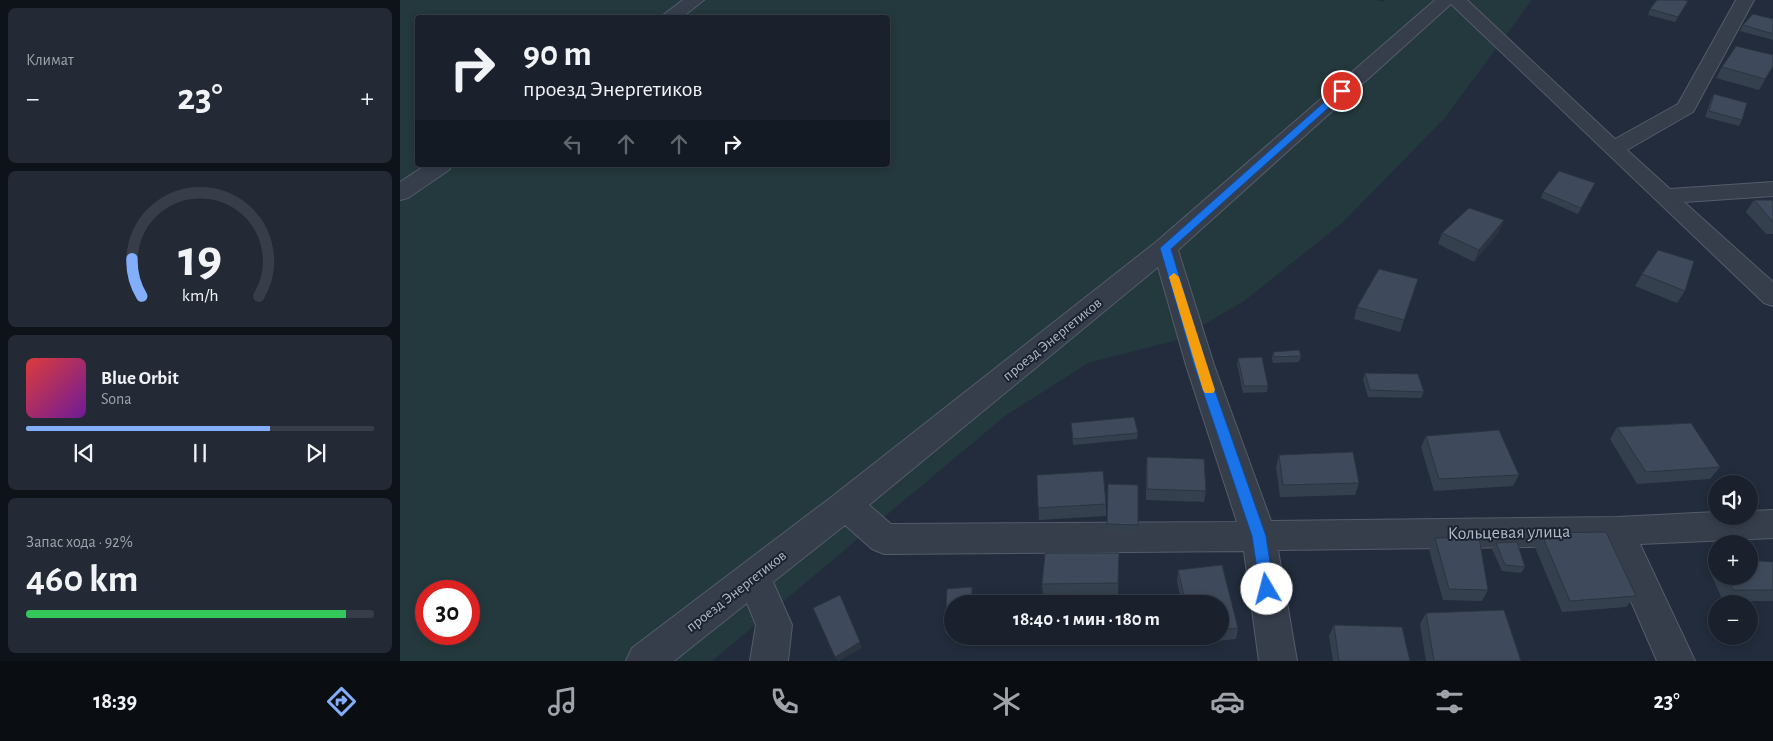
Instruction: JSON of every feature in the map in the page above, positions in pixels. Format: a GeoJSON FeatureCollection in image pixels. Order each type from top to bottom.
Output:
{"type":"FeatureCollection","features":[{"type":"Feature","properties":{"kind":"street"},"geometry":{"type":"LineString","coordinates":[[672,15],[695,0]]}},
{"type":"Feature","properties":{"kind":"street","name":"проезд Энергетиков"},"geometry":{"type":"LineString","coordinates":[[646,661],[846,505],[1165,248],[1446,0]]}},
{"type":"Feature","properties":{"kind":"street"},"geometry":{"type":"LineString","coordinates":[[1457,0],[1613,149],[1773,296]]}},
{"type":"Feature","properties":{"kind":"street"},"geometry":{"type":"LineString","coordinates":[[1613,149],[1686,108],[1745,0]]}},
{"type":"Feature","properties":{"kind":"street"},"geometry":{"type":"LineString","coordinates":[[400,193],[438,167]]}},
{"type":"Feature","properties":{"kind":"street"},"geometry":{"type":"LineString","coordinates":[[1664,196],[1773,189]]}},
{"type":"Feature","properties":{"kind":"street"},"geometry":{"type":"LineString","coordinates":[[1165,248],[1200,365],[1259,536],[1278,661]]}},
{"type":"Feature","properties":{"kind":"street","name":"Кольцевая улица"},"geometry":{"type":"LineString","coordinates":[[846,505],[884,539],[1617,531],[1773,524]]}},
{"type":"Feature","properties":{"kind":"street"},"geometry":{"type":"LineString","coordinates":[[1617,531],[1676,661]]}},
{"type":"Feature","properties":{"kind":"street"},"geometry":{"type":"LineString","coordinates":[[754,577],[774,625],[769,661]]}},
{"type":"Feature","properties":{"kind":"green space"},"geometry":{"type":"Polygon","coordinates":[[[400,0],[1376,0],[1384,2],[1385,0],[1532,0],[1444,119],[1342,223],[1244,301],[1177,340],[1088,363],[1005,416],[712,661],[400,661],[400,0]]]}},
{"type":"Feature","properties":{"kind":"building"},"geometry":{"type":"Polygon","coordinates":[[[1657,0],[1688,1],[1678,17],[1650,9],[1657,0]]]}},
{"type":"Feature","properties":{"kind":"building"},"geometry":{"type":"Polygon","coordinates":[[[1753,14],[1773,19],[1773,34],[1743,25],[1753,14]]]}},
{"type":"Feature","properties":{"kind":"building"},"geometry":{"type":"Polygon","coordinates":[[[1736,46],[1773,55],[1773,66],[1765,79],[1722,67],[1736,46]]]}},
{"type":"Feature","properties":{"kind":"building"},"geometry":{"type":"Polygon","coordinates":[[[1714,94],[1747,103],[1742,120],[1709,111],[1714,94]]]}},
{"type":"Feature","properties":{"kind":"building"},"geometry":{"type":"Polygon","coordinates":[[[1559,171],[1595,183],[1581,208],[1543,192],[1559,171]]]}},
{"type":"Feature","properties":{"kind":"building"},"geometry":{"type":"Polygon","coordinates":[[[1754,200],[1773,200],[1773,222],[1754,200]]]}},
{"type":"Feature","properties":{"kind":"building"},"geometry":{"type":"Polygon","coordinates":[[[1469,208],[1504,220],[1479,250],[1442,233],[1469,208]]]}},
{"type":"Feature","properties":{"kind":"building"},"geometry":{"type":"Polygon","coordinates":[[[1658,250],[1694,261],[1685,291],[1642,274],[1658,250]]]}},
{"type":"Feature","properties":{"kind":"building"},"geometry":{"type":"Polygon","coordinates":[[[1379,269],[1418,279],[1404,320],[1357,307],[1379,269]]]}},
{"type":"Feature","properties":{"kind":"building"},"geometry":{"type":"Polygon","coordinates":[[[1299,350],[1301,356],[1274,357],[1273,352],[1299,350]]]}},
{"type":"Feature","properties":{"kind":"building"},"geometry":{"type":"Polygon","coordinates":[[[1262,357],[1268,386],[1244,386],[1238,358],[1262,357]]]}},
{"type":"Feature","properties":{"kind":"building"},"geometry":{"type":"Polygon","coordinates":[[[1365,373],[1418,374],[1424,392],[1370,390],[1365,373]]]}},
{"type":"Feature","properties":{"kind":"building"},"geometry":{"type":"Polygon","coordinates":[[[1134,417],[1138,433],[1073,439],[1071,423],[1134,417]]]}},
{"type":"Feature","properties":{"kind":"building"},"geometry":{"type":"Polygon","coordinates":[[[1691,423],[1720,467],[1646,472],[1617,427],[1691,423]]]}},
{"type":"Feature","properties":{"kind":"building"},"geometry":{"type":"Polygon","coordinates":[[[1499,430],[1519,475],[1439,479],[1426,436],[1499,430]]]}},
{"type":"Feature","properties":{"kind":"building"},"geometry":{"type":"Polygon","coordinates":[[[1353,452],[1359,483],[1283,485],[1279,455],[1353,452]]]}},
{"type":"Feature","properties":{"kind":"building"},"geometry":{"type":"Polygon","coordinates":[[[1147,457],[1204,459],[1206,491],[1147,489],[1147,457]]]}},
{"type":"Feature","properties":{"kind":"building"},"geometry":{"type":"Polygon","coordinates":[[[1103,471],[1106,504],[1038,508],[1037,475],[1103,471]]]}},
{"type":"Feature","properties":{"kind":"building"},"geometry":{"type":"Polygon","coordinates":[[[1108,484],[1138,485],[1138,525],[1107,524],[1108,484]]]}},
{"type":"Feature","properties":{"kind":"building"},"geometry":{"type":"Polygon","coordinates":[[[1606,532],[1636,596],[1570,601],[1541,533],[1606,532]]]}},
{"type":"Feature","properties":{"kind":"building"},"geometry":{"type":"Polygon","coordinates":[[[1479,537],[1488,590],[1449,589],[1435,538],[1479,537]]]}},
{"type":"Feature","properties":{"kind":"building"},"geometry":{"type":"Polygon","coordinates":[[[1517,542],[1525,567],[1505,565],[1496,543],[1517,542]]]}},
{"type":"Feature","properties":{"kind":"building"},"geometry":{"type":"Polygon","coordinates":[[[1045,553],[1119,553],[1118,583],[1042,584],[1045,553]]]}},
{"type":"Feature","properties":{"kind":"building"},"geometry":{"type":"Polygon","coordinates":[[[1758,561],[1773,562],[1773,590],[1733,590],[1731,585],[1758,585],[1758,561]]]}},
{"type":"Feature","properties":{"kind":"building"},"geometry":{"type":"Polygon","coordinates":[[[1222,565],[1238,628],[1229,629],[1229,595],[1184,595],[1178,570],[1222,565]]]}},
{"type":"Feature","properties":{"kind":"building"},"geometry":{"type":"Polygon","coordinates":[[[972,587],[972,595],[947,595],[947,589],[972,587]]]}},
{"type":"Feature","properties":{"kind":"building"},"geometry":{"type":"Polygon","coordinates":[[[840,595],[860,642],[835,657],[813,608],[840,595]]]}},
{"type":"Feature","properties":{"kind":"building"},"geometry":{"type":"Polygon","coordinates":[[[1504,610],[1521,661],[1434,661],[1426,613],[1504,610]]]}},
{"type":"Feature","properties":{"kind":"building"},"geometry":{"type":"Polygon","coordinates":[[[1334,625],[1402,627],[1410,661],[1339,661],[1334,625]]]}},
{"type":"Feature","properties":{"kind":"slow traffic"},"geometry":{"type":"LineString","coordinates":[[1174,277],[1209,390]]}},
{"type":"Feature","properties":{"kind":"route"},"geometry":{"type":"LineString","coordinates":[[1267,589],[1259,536],[1200,365],[1165,248],[1342,91]]}}]}
